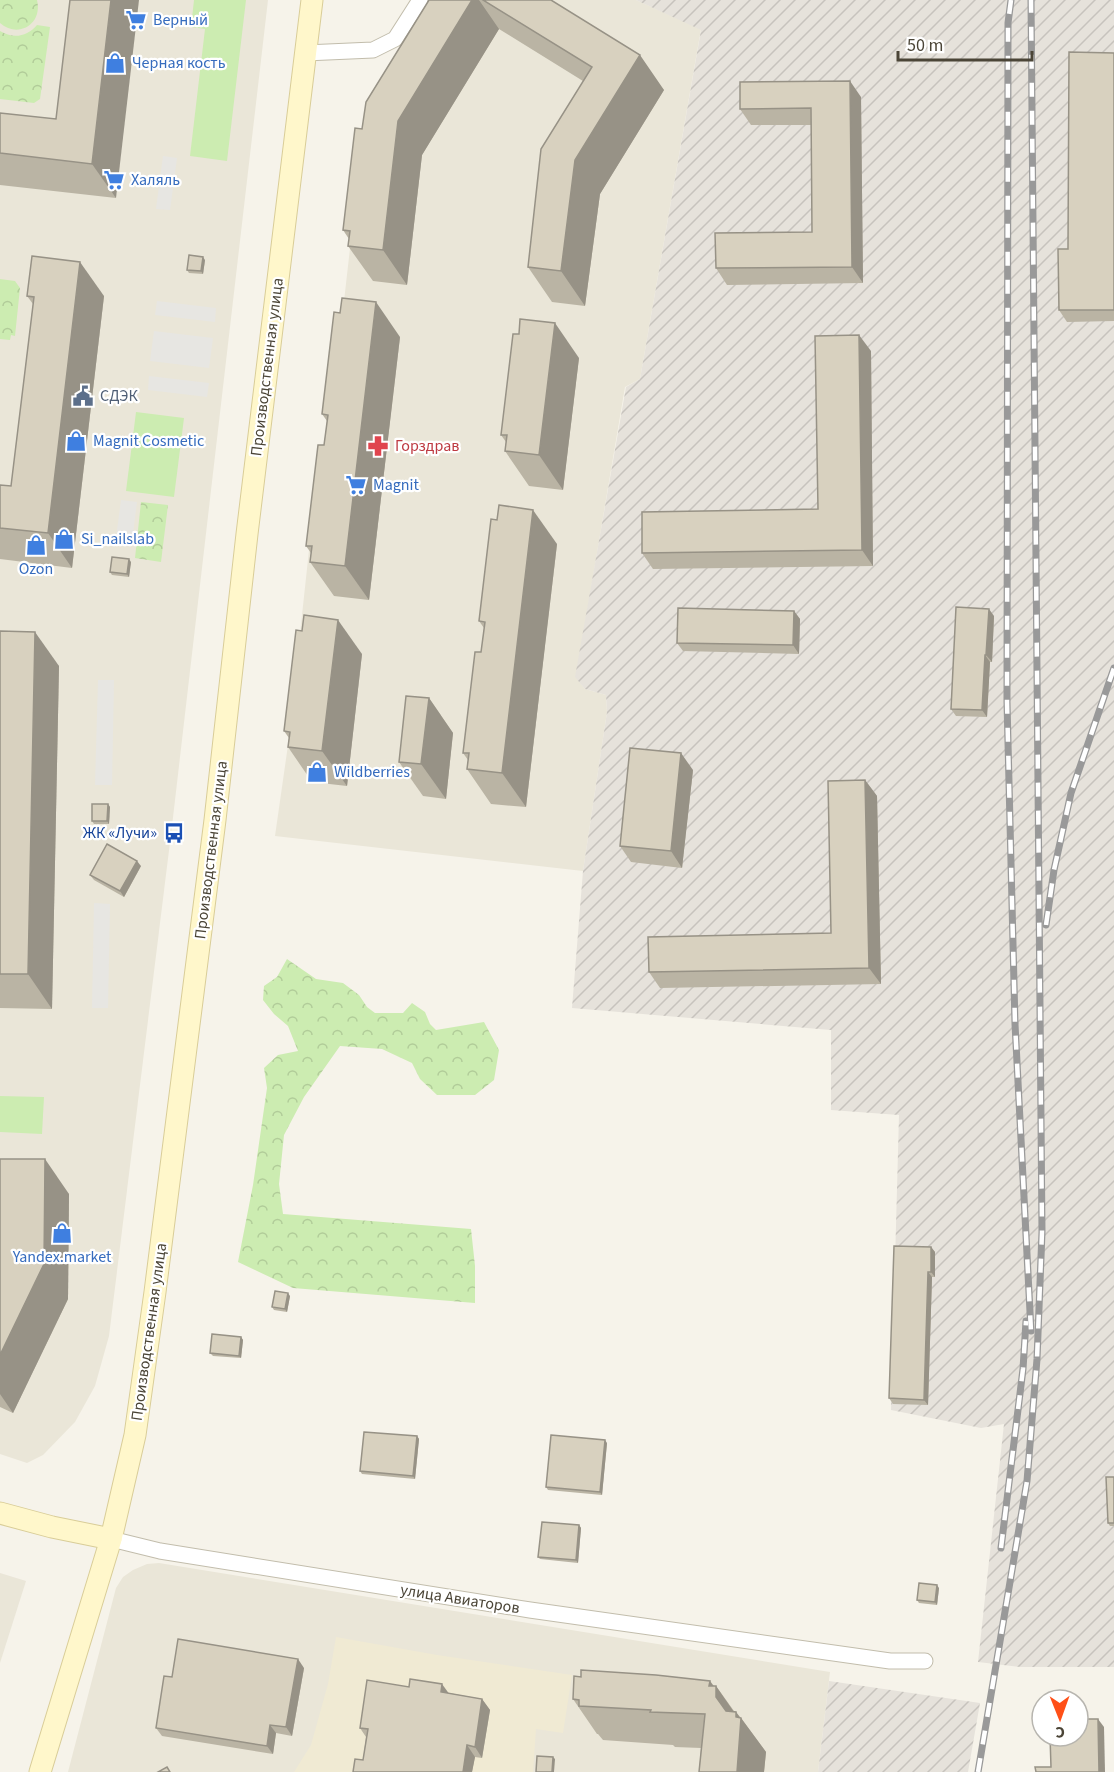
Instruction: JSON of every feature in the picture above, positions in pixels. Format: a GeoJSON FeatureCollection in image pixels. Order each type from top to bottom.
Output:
{"type":"FeatureCollection","features":[{"type":"Feature","properties":{"kind":"main road","name":"Производственная улица"},"geometry":{"type":"LineString","coordinates":[[40,1772],[111,1539],[135,1435],[222,765],[247,534],[312,0]]}},
{"type":"Feature","properties":{"kind":"main road","name":"улица Авиаторов"},"geometry":{"type":"LineString","coordinates":[[0,1513],[111,1539]]}},
{"type":"Feature","properties":{"kind":"street"},"geometry":{"type":"LineString","coordinates":[[305,53],[373,50],[395,39],[420,0]]}},
{"type":"Feature","properties":{"kind":"street","name":"улица Авиаторов"},"geometry":{"type":"LineString","coordinates":[[111,1539],[160,1551],[530,1610],[890,1661],[925,1660]]}},
{"type":"Feature","properties":{"kind":"shaded area"},"geometry":{"type":"Polygon","coordinates":[[[0,0],[268,0],[172,826],[109,1336],[95,1386],[75,1422],[43,1455],[27,1463],[0,1454],[0,0]]]}},
{"type":"Feature","properties":{"kind":"shaded area"},"geometry":{"type":"Polygon","coordinates":[[[455,0],[636,0],[701,29],[640,379],[625,387],[576,677],[585,689],[606,695],[607,712],[583,871],[275,836],[288,745],[313,513],[324,477],[353,222],[455,0]]]}},
{"type":"Feature","properties":{"kind":"shaded area"},"geometry":{"type":"Polygon","coordinates":[[[636,0],[1114,0],[1114,1667],[1020,1667],[978,1662],[1004,1424],[981,1428],[891,1410],[899,1115],[831,1110],[831,1030],[572,1008],[583,871],[607,712],[606,695],[585,689],[575,677],[626,387],[640,379],[701,30],[636,0]]]}},
{"type":"Feature","properties":{"kind":"shaded area"},"geometry":{"type":"Polygon","coordinates":[[[163,156],[177,158],[170,210],[156,209],[163,156]]]}},
{"type":"Feature","properties":{"kind":"shaded area"},"geometry":{"type":"Polygon","coordinates":[[[157,301],[216,308],[215,322],[155,315],[157,301]]]}},
{"type":"Feature","properties":{"kind":"shaded area"},"geometry":{"type":"Polygon","coordinates":[[[154,331],[213,338],[209,368],[150,361],[154,331]]]}},
{"type":"Feature","properties":{"kind":"shaded area"},"geometry":{"type":"Polygon","coordinates":[[[149,376],[209,383],[207,397],[148,390],[149,376]]]}},
{"type":"Feature","properties":{"kind":"shaded area"},"geometry":{"type":"Polygon","coordinates":[[[121,500],[137,502],[132,541],[116,538],[121,500]]]}},
{"type":"Feature","properties":{"kind":"shaded area"},"geometry":{"type":"Polygon","coordinates":[[[98,680],[114,680],[112,785],[95,785],[98,680]]]}},
{"type":"Feature","properties":{"kind":"shaded area"},"geometry":{"type":"Polygon","coordinates":[[[94,903],[110,904],[108,1008],[92,1008],[94,903]]]}},
{"type":"Feature","properties":{"kind":"shaded area"},"geometry":{"type":"Polygon","coordinates":[[[159,1563],[830,1672],[818,1772],[68,1772],[116,1588],[123,1577],[133,1570],[147,1564],[159,1563]]]}},
{"type":"Feature","properties":{"kind":"shaded area"},"geometry":{"type":"Polygon","coordinates":[[[0,1573],[26,1581],[0,1663],[0,1573]]]}},
{"type":"Feature","properties":{"kind":"shaded area"},"geometry":{"type":"Polygon","coordinates":[[[336,1637],[572,1675],[563,1733],[536,1729],[533,1772],[294,1772],[311,1745],[328,1684],[336,1637]]]}},
{"type":"Feature","properties":{"kind":"shaded area"},"geometry":{"type":"Polygon","coordinates":[[[829,1681],[980,1703],[968,1772],[818,1772],[829,1681]]]}},
{"type":"Feature","properties":{"kind":"green space"},"geometry":{"type":"Polygon","coordinates":[[[0,0],[37,0],[38,9],[33,22],[21,29],[7,28],[0,23],[0,0]]]}},
{"type":"Feature","properties":{"kind":"green space"},"geometry":{"type":"Polygon","coordinates":[[[194,0],[246,0],[227,161],[190,156],[205,29],[191,27],[194,0]]]}},
{"type":"Feature","properties":{"kind":"green space"},"geometry":{"type":"Polygon","coordinates":[[[37,25],[50,27],[40,99],[34,103],[0,99],[0,31],[20,36],[37,25]]]}},
{"type":"Feature","properties":{"kind":"green space"},"geometry":{"type":"Polygon","coordinates":[[[0,279],[15,281],[20,288],[15,336],[11,335],[10,340],[0,339],[0,279]]]}},
{"type":"Feature","properties":{"kind":"green space"},"geometry":{"type":"Polygon","coordinates":[[[136,412],[184,418],[174,497],[126,491],[136,412]]]}},
{"type":"Feature","properties":{"kind":"green space"},"geometry":{"type":"Polygon","coordinates":[[[141,502],[168,505],[161,562],[135,558],[141,502]]]}},
{"type":"Feature","properties":{"kind":"green space"},"geometry":{"type":"Polygon","coordinates":[[[287,959],[316,979],[343,983],[359,995],[367,1007],[375,1013],[403,1013],[412,1003],[425,1012],[430,1024],[436,1030],[484,1022],[499,1050],[494,1080],[475,1095],[437,1095],[420,1079],[412,1063],[382,1049],[340,1046],[304,1097],[284,1135],[279,1184],[283,1214],[471,1229],[475,1266],[475,1303],[293,1288],[238,1262],[253,1185],[267,1088],[264,1068],[278,1055],[298,1051],[288,1026],[263,1000],[264,986],[277,977],[287,959]]]}},
{"type":"Feature","properties":{"kind":"green space"},"geometry":{"type":"Polygon","coordinates":[[[0,1096],[44,1097],[42,1134],[0,1132],[0,1096]]]}},
{"type":"Feature","properties":{"kind":"building"},"geometry":{"type":"Polygon","coordinates":[[[70,0],[111,0],[92,164],[0,153],[0,113],[56,119],[70,0]]]}},
{"type":"Feature","properties":{"kind":"building"},"geometry":{"type":"Polygon","coordinates":[[[429,0],[472,0],[398,121],[383,250],[348,246],[350,231],[343,230],[355,128],[362,129],[366,102],[429,0]]]}},
{"type":"Feature","properties":{"kind":"building"},"geometry":{"type":"Polygon","coordinates":[[[483,0],[551,0],[640,55],[575,160],[561,271],[528,267],[541,149],[592,67],[483,0]]]}},
{"type":"Feature","properties":{"kind":"building"},"geometry":{"type":"Polygon","coordinates":[[[1069,52],[1114,53],[1114,310],[1059,310],[1058,249],[1068,249],[1069,52]]]}},
{"type":"Feature","properties":{"kind":"building"},"geometry":{"type":"Polygon","coordinates":[[[850,81],[852,267],[716,268],[715,233],[812,232],[811,108],[740,109],[740,82],[850,81]]]}},
{"type":"Feature","properties":{"kind":"building"},"geometry":{"type":"Polygon","coordinates":[[[189,255],[203,257],[201,271],[187,270],[189,255]]]}},
{"type":"Feature","properties":{"kind":"building"},"geometry":{"type":"Polygon","coordinates":[[[32,256],[80,262],[48,533],[0,528],[0,485],[11,486],[34,297],[27,296],[32,256]]]}},
{"type":"Feature","properties":{"kind":"building"},"geometry":{"type":"Polygon","coordinates":[[[342,298],[376,302],[345,566],[310,562],[312,546],[306,546],[318,445],[324,445],[328,415],[322,414],[334,312],[340,313],[342,298]]]}},
{"type":"Feature","properties":{"kind":"building"},"geometry":{"type":"Polygon","coordinates":[[[520,319],[555,323],[539,455],[505,451],[507,435],[501,435],[513,334],[519,334],[520,319]]]}},
{"type":"Feature","properties":{"kind":"building"},"geometry":{"type":"Polygon","coordinates":[[[859,335],[862,550],[642,553],[642,512],[818,509],[815,336],[859,335]]]}},
{"type":"Feature","properties":{"kind":"building"},"geometry":{"type":"Polygon","coordinates":[[[499,505],[533,510],[502,773],[467,769],[469,753],[463,753],[475,652],[481,652],[485,622],[479,621],[491,519],[497,520],[499,505]]]}},
{"type":"Feature","properties":{"kind":"building"},"geometry":{"type":"Polygon","coordinates":[[[112,557],[129,559],[127,574],[110,572],[112,557]]]}},
{"type":"Feature","properties":{"kind":"building"},"geometry":{"type":"Polygon","coordinates":[[[956,607],[989,609],[982,710],[951,709],[956,607]]]}},
{"type":"Feature","properties":{"kind":"building"},"geometry":{"type":"Polygon","coordinates":[[[678,608],[794,611],[793,645],[677,643],[678,608]]]}},
{"type":"Feature","properties":{"kind":"building"},"geometry":{"type":"Polygon","coordinates":[[[304,615],[338,620],[322,751],[288,747],[290,732],[284,731],[296,630],[302,631],[304,615]]]}},
{"type":"Feature","properties":{"kind":"building"},"geometry":{"type":"Polygon","coordinates":[[[0,631],[35,632],[28,974],[0,974],[0,631]]]}},
{"type":"Feature","properties":{"kind":"building"},"geometry":{"type":"Polygon","coordinates":[[[406,696],[429,698],[421,764],[399,762],[406,696]]]}},
{"type":"Feature","properties":{"kind":"building"},"geometry":{"type":"Polygon","coordinates":[[[630,748],[681,753],[671,851],[620,846],[630,748]]]}},
{"type":"Feature","properties":{"kind":"building"},"geometry":{"type":"Polygon","coordinates":[[[865,780],[869,968],[649,972],[648,937],[831,933],[828,781],[865,780]]]}},
{"type":"Feature","properties":{"kind":"building"},"geometry":{"type":"Polygon","coordinates":[[[92,804],[108,804],[107,821],[92,821],[92,804]]]}},
{"type":"Feature","properties":{"kind":"building"},"geometry":{"type":"Polygon","coordinates":[[[107,844],[137,861],[120,891],[90,875],[107,844]]]}},
{"type":"Feature","properties":{"kind":"building"},"geometry":{"type":"Polygon","coordinates":[[[0,1159],[45,1159],[44,1264],[0,1355],[0,1159]]]}},
{"type":"Feature","properties":{"kind":"building"},"geometry":{"type":"Polygon","coordinates":[[[894,1246],[931,1247],[931,1272],[928,1272],[924,1400],[889,1398],[894,1246]]]}},
{"type":"Feature","properties":{"kind":"building"},"geometry":{"type":"Polygon","coordinates":[[[275,1291],[288,1293],[285,1309],[272,1307],[275,1291]]]}},
{"type":"Feature","properties":{"kind":"building"},"geometry":{"type":"Polygon","coordinates":[[[212,1334],[241,1337],[239,1356],[210,1353],[212,1334]]]}},
{"type":"Feature","properties":{"kind":"building"},"geometry":{"type":"Polygon","coordinates":[[[364,1432],[417,1436],[413,1476],[360,1471],[364,1432]]]}},
{"type":"Feature","properties":{"kind":"building"},"geometry":{"type":"Polygon","coordinates":[[[551,1435],[605,1440],[600,1492],[546,1487],[551,1435]]]}},
{"type":"Feature","properties":{"kind":"building"},"geometry":{"type":"Polygon","coordinates":[[[1106,1477],[1114,1477],[1114,1523],[1108,1523],[1106,1477]]]}},
{"type":"Feature","properties":{"kind":"building"},"geometry":{"type":"Polygon","coordinates":[[[542,1522],[579,1525],[576,1560],[538,1557],[542,1522]]]}},
{"type":"Feature","properties":{"kind":"building"},"geometry":{"type":"Polygon","coordinates":[[[919,1583],[937,1585],[935,1602],[917,1600],[919,1583]]]}},
{"type":"Feature","properties":{"kind":"building"},"geometry":{"type":"Polygon","coordinates":[[[178,1639],[298,1659],[286,1727],[270,1725],[267,1746],[156,1728],[164,1676],[172,1677],[178,1639]]]}},
{"type":"Feature","properties":{"kind":"building"},"geometry":{"type":"Polygon","coordinates":[[[581,1670],[710,1681],[709,1686],[716,1686],[716,1697],[726,1711],[736,1712],[736,1717],[741,1718],[737,1772],[699,1772],[705,1714],[579,1706],[579,1700],[573,1699],[574,1676],[581,1677],[581,1670]]]}},
{"type":"Feature","properties":{"kind":"building"},"geometry":{"type":"Polygon","coordinates":[[[410,1679],[442,1684],[441,1692],[482,1699],[475,1747],[467,1745],[463,1772],[353,1772],[355,1759],[363,1760],[368,1729],[360,1728],[367,1680],[409,1687],[410,1679]]]}},
{"type":"Feature","properties":{"kind":"building"},"geometry":{"type":"Polygon","coordinates":[[[1090,1719],[1098,1719],[1099,1772],[1036,1772],[1035,1767],[1051,1767],[1050,1748],[1090,1748],[1090,1719]]]}},
{"type":"Feature","properties":{"kind":"building"},"geometry":{"type":"Polygon","coordinates":[[[537,1756],[553,1757],[552,1772],[536,1772],[537,1756]]]}},
{"type":"Feature","properties":{"kind":"building"},"geometry":{"type":"Polygon","coordinates":[[[167,1767],[170,1772],[158,1772],[167,1767]]]}},
{"type":"Feature","properties":{"kind":"railway"},"geometry":{"type":"LineString","coordinates":[[1011,0],[1008,23],[1007,702],[1015,1024],[1031,1331]]}},
{"type":"Feature","properties":{"kind":"railway"},"geometry":{"type":"LineString","coordinates":[[978,1772],[1027,1481],[1037,1359],[1042,1232],[1031,0]]}},
{"type":"Feature","properties":{"kind":"railway"},"geometry":{"type":"LineString","coordinates":[[1046,925],[1054,870],[1071,793],[1114,668]]}},
{"type":"Feature","properties":{"kind":"railway"},"geometry":{"type":"LineString","coordinates":[[1001,1548],[1023,1369],[1026,1321]]}},
{"type":"Feature","properties":{"kind":"place","name":"Верный"},"geometry":{"type":"Point","coordinates":[136,20]}},
{"type":"Feature","properties":{"kind":"place","name":"Черная кость"},"geometry":{"type":"Point","coordinates":[115,63]}},
{"type":"Feature","properties":{"kind":"place","name":"Халяль"},"geometry":{"type":"Point","coordinates":[114,180]}},
{"type":"Feature","properties":{"kind":"place","name":"СДЭК"},"geometry":{"type":"Point","coordinates":[83,396]}},
{"type":"Feature","properties":{"kind":"place","name":"Magnit Cosmetic"},"geometry":{"type":"Point","coordinates":[76,441]}},
{"type":"Feature","properties":{"kind":"place","name":"Горздрав"},"geometry":{"type":"Point","coordinates":[378,446]}},
{"type":"Feature","properties":{"kind":"place","name":"Magnit"},"geometry":{"type":"Point","coordinates":[356,485]}},
{"type":"Feature","properties":{"kind":"place","name":"Si_nailslab"},"geometry":{"type":"Point","coordinates":[64,539]}},
{"type":"Feature","properties":{"kind":"place","name":"Ozon"},"geometry":{"type":"Point","coordinates":[36,545]}},
{"type":"Feature","properties":{"kind":"place","name":"Wildberries"},"geometry":{"type":"Point","coordinates":[317,772]}},
{"type":"Feature","properties":{"kind":"place","name":"ЖК «Лучи»"},"geometry":{"type":"Point","coordinates":[174,833]}},
{"type":"Feature","properties":{"kind":"place","name":"Yandex.market"},"geometry":{"type":"Point","coordinates":[62,1233]}}]}
